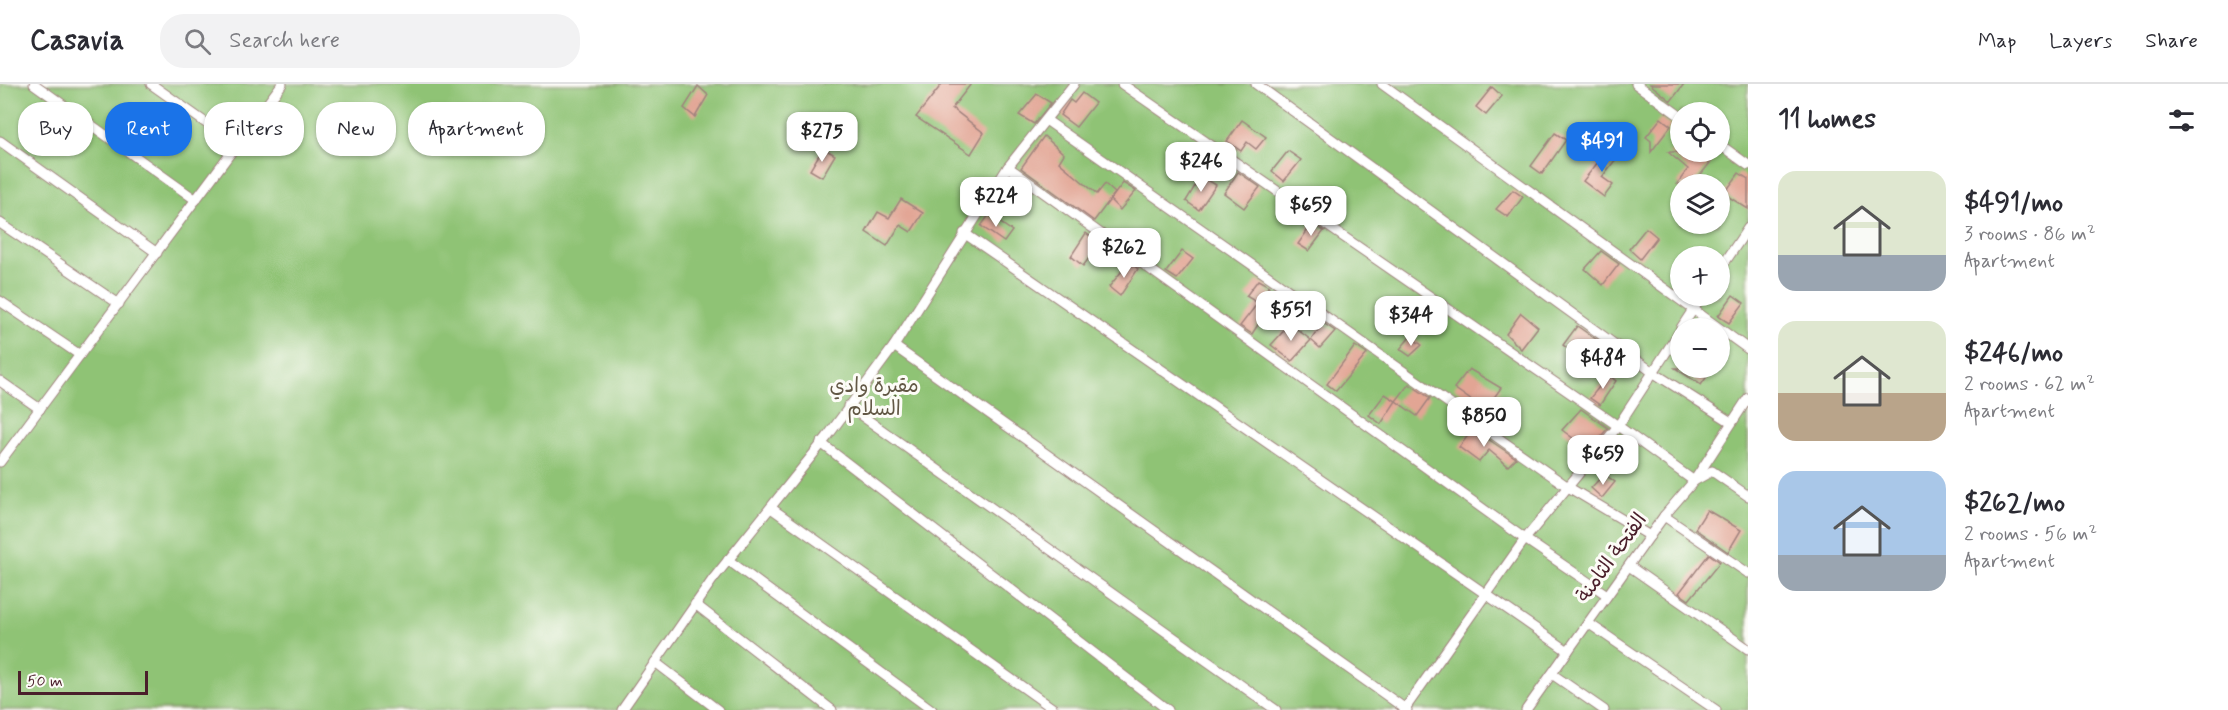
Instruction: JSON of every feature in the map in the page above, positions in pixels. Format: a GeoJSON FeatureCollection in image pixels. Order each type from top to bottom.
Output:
{"type":"FeatureCollection","features":[{"type":"Feature","properties":{"kind":"lane"},"geometry":{"type":"LineString","coordinates":[[34,84],[196,200]]}},
{"type":"Feature","properties":{"kind":"lane"},"geometry":{"type":"LineString","coordinates":[[151,84],[204,122]]}},
{"type":"Feature","properties":{"kind":"lane"},"geometry":{"type":"LineString","coordinates":[[269,102],[282,84]]}},
{"type":"Feature","properties":{"kind":"lane"},"geometry":{"type":"LineString","coordinates":[[622,710],[695,604],[894,346],[1008,166],[1074,84]]}},
{"type":"Feature","properties":{"kind":"lane"},"geometry":{"type":"LineString","coordinates":[[1122,84],[1618,426],[1694,481],[1712,471],[1748,496]]}},
{"type":"Feature","properties":{"kind":"lane"},"geometry":{"type":"LineString","coordinates":[[1256,84],[1654,373],[1731,422]]}},
{"type":"Feature","properties":{"kind":"lane"},"geometry":{"type":"LineString","coordinates":[[1382,84],[1748,349]]}},
{"type":"Feature","properties":{"kind":"lane"},"geometry":{"type":"LineString","coordinates":[[1636,84],[1670,109]]}},
{"type":"Feature","properties":{"kind":"lane"},"geometry":{"type":"LineString","coordinates":[[1046,120],[1568,487],[1650,536]]}},
{"type":"Feature","properties":{"kind":"lane"},"geometry":{"type":"LineString","coordinates":[[0,141],[157,253]]}},
{"type":"Feature","properties":{"kind":"lane"},"geometry":{"type":"LineString","coordinates":[[1730,152],[1748,165]]}},
{"type":"Feature","properties":{"kind":"lane"},"geometry":{"type":"LineString","coordinates":[[0,461],[229,156]]}},
{"type":"Feature","properties":{"kind":"lane"},"geometry":{"type":"LineString","coordinates":[[1008,166],[1525,539],[1607,595]]}},
{"type":"Feature","properties":{"kind":"lane"},"geometry":{"type":"LineString","coordinates":[[0,223],[119,304]]}},
{"type":"Feature","properties":{"kind":"lane"},"geometry":{"type":"LineString","coordinates":[[1730,254],[1748,228]]}},
{"type":"Feature","properties":{"kind":"lane"},"geometry":{"type":"LineString","coordinates":[[964,233],[1568,651]]}},
{"type":"Feature","properties":{"kind":"lane"},"geometry":{"type":"LineString","coordinates":[[0,301],[80,355]]}},
{"type":"Feature","properties":{"kind":"lane"},"geometry":{"type":"LineString","coordinates":[[1688,318],[1696,306]]}},
{"type":"Feature","properties":{"kind":"lane"},"geometry":{"type":"LineString","coordinates":[[894,346],[1405,709],[1525,539],[1618,426],[1670,348]]}},
{"type":"Feature","properties":{"kind":"lane"},"geometry":{"type":"LineString","coordinates":[[0,381],[40,410]]}},
{"type":"Feature","properties":{"kind":"lane","name":"الفتحة الثامنة"},"geometry":{"type":"LineString","coordinates":[[1526,710],[1664,516],[1694,481],[1748,398]]}},
{"type":"Feature","properties":{"kind":"lane"},"geometry":{"type":"LineString","coordinates":[[848,406],[1276,710]]}},
{"type":"Feature","properties":{"kind":"lane"},"geometry":{"type":"LineString","coordinates":[[821,443],[1168,710]]}},
{"type":"Feature","properties":{"kind":"lane"},"geometry":{"type":"LineString","coordinates":[[771,508],[1055,710]]}},
{"type":"Feature","properties":{"kind":"lane"},"geometry":{"type":"LineString","coordinates":[[1664,516],[1748,573]]}},
{"type":"Feature","properties":{"kind":"lane"},"geometry":{"type":"LineString","coordinates":[[728,560],[932,710]]}},
{"type":"Feature","properties":{"kind":"lane"},"geometry":{"type":"LineString","coordinates":[[1629,566],[1748,649]]}},
{"type":"Feature","properties":{"kind":"lane"},"geometry":{"type":"LineString","coordinates":[[695,604],[832,710]]}},
{"type":"Feature","properties":{"kind":"lane"},"geometry":{"type":"LineString","coordinates":[[1588,623],[1716,710]]}},
{"type":"Feature","properties":{"kind":"lane"},"geometry":{"type":"LineString","coordinates":[[655,662],[717,710]]}},
{"type":"Feature","properties":{"kind":"lane"},"geometry":{"type":"LineString","coordinates":[[1552,674],[1604,710]]}},
{"type":"Feature","properties":{"kind":"green space","name":"مقبرة وادي السلام"},"geometry":{"type":"Polygon","coordinates":[[[0,84],[1748,84],[1748,710],[0,710],[0,84]]]}},
{"type":"Feature","properties":{"kind":"building"},"geometry":{"type":"Polygon","coordinates":[[[942,84],[971,84],[952,108],[984,133],[971,154],[916,117],[942,84]]]}},
{"type":"Feature","properties":{"kind":"building"},"geometry":{"type":"Polygon","coordinates":[[[1650,84],[1684,84],[1671,101],[1650,84]]]}},
{"type":"Feature","properties":{"kind":"building"},"geometry":{"type":"Polygon","coordinates":[[[698,86],[708,95],[695,117],[684,108],[698,86]]]}},
{"type":"Feature","properties":{"kind":"building"},"geometry":{"type":"Polygon","coordinates":[[[1492,87],[1502,96],[1486,115],[1476,107],[1492,87]]]}},
{"type":"Feature","properties":{"kind":"building"},"geometry":{"type":"Polygon","coordinates":[[[1082,93],[1095,103],[1076,127],[1060,115],[1070,100],[1074,103],[1082,93]]]}},
{"type":"Feature","properties":{"kind":"building"},"geometry":{"type":"Polygon","coordinates":[[[1037,94],[1051,103],[1034,124],[1019,115],[1037,94]]]}},
{"type":"Feature","properties":{"kind":"building"},"geometry":{"type":"Polygon","coordinates":[[[1661,118],[1670,125],[1651,152],[1651,141],[1646,137],[1661,118]]]}},
{"type":"Feature","properties":{"kind":"building"},"geometry":{"type":"Polygon","coordinates":[[[1242,120],[1266,137],[1256,149],[1247,142],[1241,151],[1227,141],[1242,120]]]}},
{"type":"Feature","properties":{"kind":"building"},"geometry":{"type":"Polygon","coordinates":[[[1555,133],[1566,140],[1542,174],[1531,166],[1555,133]]]}},
{"type":"Feature","properties":{"kind":"building"},"geometry":{"type":"Polygon","coordinates":[[[1044,136],[1064,154],[1059,162],[1097,194],[1105,184],[1115,193],[1094,221],[1021,168],[1044,136]]]}},
{"type":"Feature","properties":{"kind":"building"},"geometry":{"type":"Polygon","coordinates":[[[1610,147],[1620,154],[1602,177],[1613,185],[1604,197],[1583,181],[1610,147]]]}},
{"type":"Feature","properties":{"kind":"building"},"geometry":{"type":"Polygon","coordinates":[[[823,148],[835,155],[822,177],[810,170],[823,148]]]}},
{"type":"Feature","properties":{"kind":"building"},"geometry":{"type":"Polygon","coordinates":[[[1288,151],[1301,160],[1284,181],[1272,171],[1288,151]]]}},
{"type":"Feature","properties":{"kind":"building"},"geometry":{"type":"Polygon","coordinates":[[[1680,162],[1711,162],[1701,174],[1684,174],[1688,169],[1680,162]]]}},
{"type":"Feature","properties":{"kind":"building"},"geometry":{"type":"Polygon","coordinates":[[[1238,172],[1260,187],[1244,208],[1224,193],[1238,172]]]}},
{"type":"Feature","properties":{"kind":"building"},"geometry":{"type":"Polygon","coordinates":[[[1739,173],[1748,179],[1748,209],[1730,198],[1730,186],[1739,173]]]}},
{"type":"Feature","properties":{"kind":"building"},"geometry":{"type":"Polygon","coordinates":[[[1201,176],[1216,185],[1199,210],[1186,201],[1201,176]]]}},
{"type":"Feature","properties":{"kind":"building"},"geometry":{"type":"Polygon","coordinates":[[[1123,183],[1136,191],[1120,210],[1110,200],[1123,183]]]}},
{"type":"Feature","properties":{"kind":"building"},"geometry":{"type":"Polygon","coordinates":[[[1513,190],[1523,197],[1508,217],[1496,209],[1513,190]]]}},
{"type":"Feature","properties":{"kind":"building"},"geometry":{"type":"Polygon","coordinates":[[[901,199],[923,213],[911,232],[900,225],[887,246],[866,232],[878,212],[889,218],[901,199]]]}},
{"type":"Feature","properties":{"kind":"building"},"geometry":{"type":"Polygon","coordinates":[[[989,215],[1012,231],[1004,242],[981,226],[989,215]]]}},
{"type":"Feature","properties":{"kind":"building"},"geometry":{"type":"Polygon","coordinates":[[[1312,224],[1324,231],[1309,251],[1298,244],[1312,224]]]}},
{"type":"Feature","properties":{"kind":"building"},"geometry":{"type":"Polygon","coordinates":[[[1646,228],[1657,237],[1640,259],[1629,249],[1646,228]]]}},
{"type":"Feature","properties":{"kind":"building"},"geometry":{"type":"Polygon","coordinates":[[[1086,233],[1100,244],[1083,266],[1071,256],[1086,233]]]}},
{"type":"Feature","properties":{"kind":"building"},"geometry":{"type":"Polygon","coordinates":[[[1182,251],[1193,259],[1177,279],[1166,272],[1182,251]]]}},
{"type":"Feature","properties":{"kind":"building"},"geometry":{"type":"Polygon","coordinates":[[[1601,251],[1619,264],[1603,285],[1585,269],[1601,251]]]}},
{"type":"Feature","properties":{"kind":"building"},"geometry":{"type":"Polygon","coordinates":[[[1129,262],[1138,269],[1120,296],[1109,287],[1129,262]]]}},
{"type":"Feature","properties":{"kind":"building"},"geometry":{"type":"Polygon","coordinates":[[[1258,280],[1269,286],[1258,303],[1246,296],[1258,280]]]}},
{"type":"Feature","properties":{"kind":"building"},"geometry":{"type":"Polygon","coordinates":[[[1267,291],[1276,297],[1252,334],[1240,326],[1267,291]]]}},
{"type":"Feature","properties":{"kind":"building"},"geometry":{"type":"Polygon","coordinates":[[[1733,295],[1744,303],[1730,322],[1730,318],[1718,316],[1725,306],[1730,306],[1733,295]]]}},
{"type":"Feature","properties":{"kind":"building"},"geometry":{"type":"Polygon","coordinates":[[[1521,313],[1538,327],[1521,349],[1506,334],[1521,313]]]}},
{"type":"Feature","properties":{"kind":"building"},"geometry":{"type":"Polygon","coordinates":[[[1323,323],[1335,331],[1320,348],[1311,340],[1323,323]]]}},
{"type":"Feature","properties":{"kind":"building"},"geometry":{"type":"Polygon","coordinates":[[[1290,324],[1311,340],[1292,361],[1271,345],[1290,324]]]}},
{"type":"Feature","properties":{"kind":"building"},"geometry":{"type":"Polygon","coordinates":[[[1577,326],[1597,340],[1583,360],[1563,345],[1577,326]]]}},
{"type":"Feature","properties":{"kind":"building"},"geometry":{"type":"Polygon","coordinates":[[[1410,337],[1422,345],[1410,356],[1400,349],[1410,337]]]}},
{"type":"Feature","properties":{"kind":"building"},"geometry":{"type":"Polygon","coordinates":[[[1355,346],[1367,354],[1336,391],[1327,384],[1355,346]]]}},
{"type":"Feature","properties":{"kind":"building"},"geometry":{"type":"Polygon","coordinates":[[[1469,369],[1501,388],[1485,410],[1454,388],[1469,369]]]}},
{"type":"Feature","properties":{"kind":"building"},"geometry":{"type":"Polygon","coordinates":[[[1609,375],[1616,381],[1600,405],[1590,398],[1609,375]]]}},
{"type":"Feature","properties":{"kind":"building"},"geometry":{"type":"Polygon","coordinates":[[[1690,378],[1706,378],[1701,385],[1690,378]]]}},
{"type":"Feature","properties":{"kind":"building"},"geometry":{"type":"Polygon","coordinates":[[[1409,384],[1430,398],[1417,416],[1396,401],[1409,384]]]}},
{"type":"Feature","properties":{"kind":"building"},"geometry":{"type":"Polygon","coordinates":[[[1385,394],[1396,401],[1381,424],[1369,415],[1385,394]]]}},
{"type":"Feature","properties":{"kind":"building"},"geometry":{"type":"Polygon","coordinates":[[[1581,409],[1608,428],[1589,450],[1562,430],[1581,409]]]}},
{"type":"Feature","properties":{"kind":"building"},"geometry":{"type":"Polygon","coordinates":[[[1473,429],[1516,458],[1508,466],[1489,450],[1479,462],[1459,447],[1473,429]]]}},
{"type":"Feature","properties":{"kind":"building"},"geometry":{"type":"Polygon","coordinates":[[[1604,474],[1615,482],[1602,498],[1591,488],[1604,474]]]}},
{"type":"Feature","properties":{"kind":"building"},"geometry":{"type":"Polygon","coordinates":[[[1707,510],[1741,530],[1728,552],[1695,529],[1707,510]]]}},
{"type":"Feature","properties":{"kind":"building"},"geometry":{"type":"Polygon","coordinates":[[[1709,554],[1720,562],[1689,600],[1679,593],[1709,554]]]}}]}
